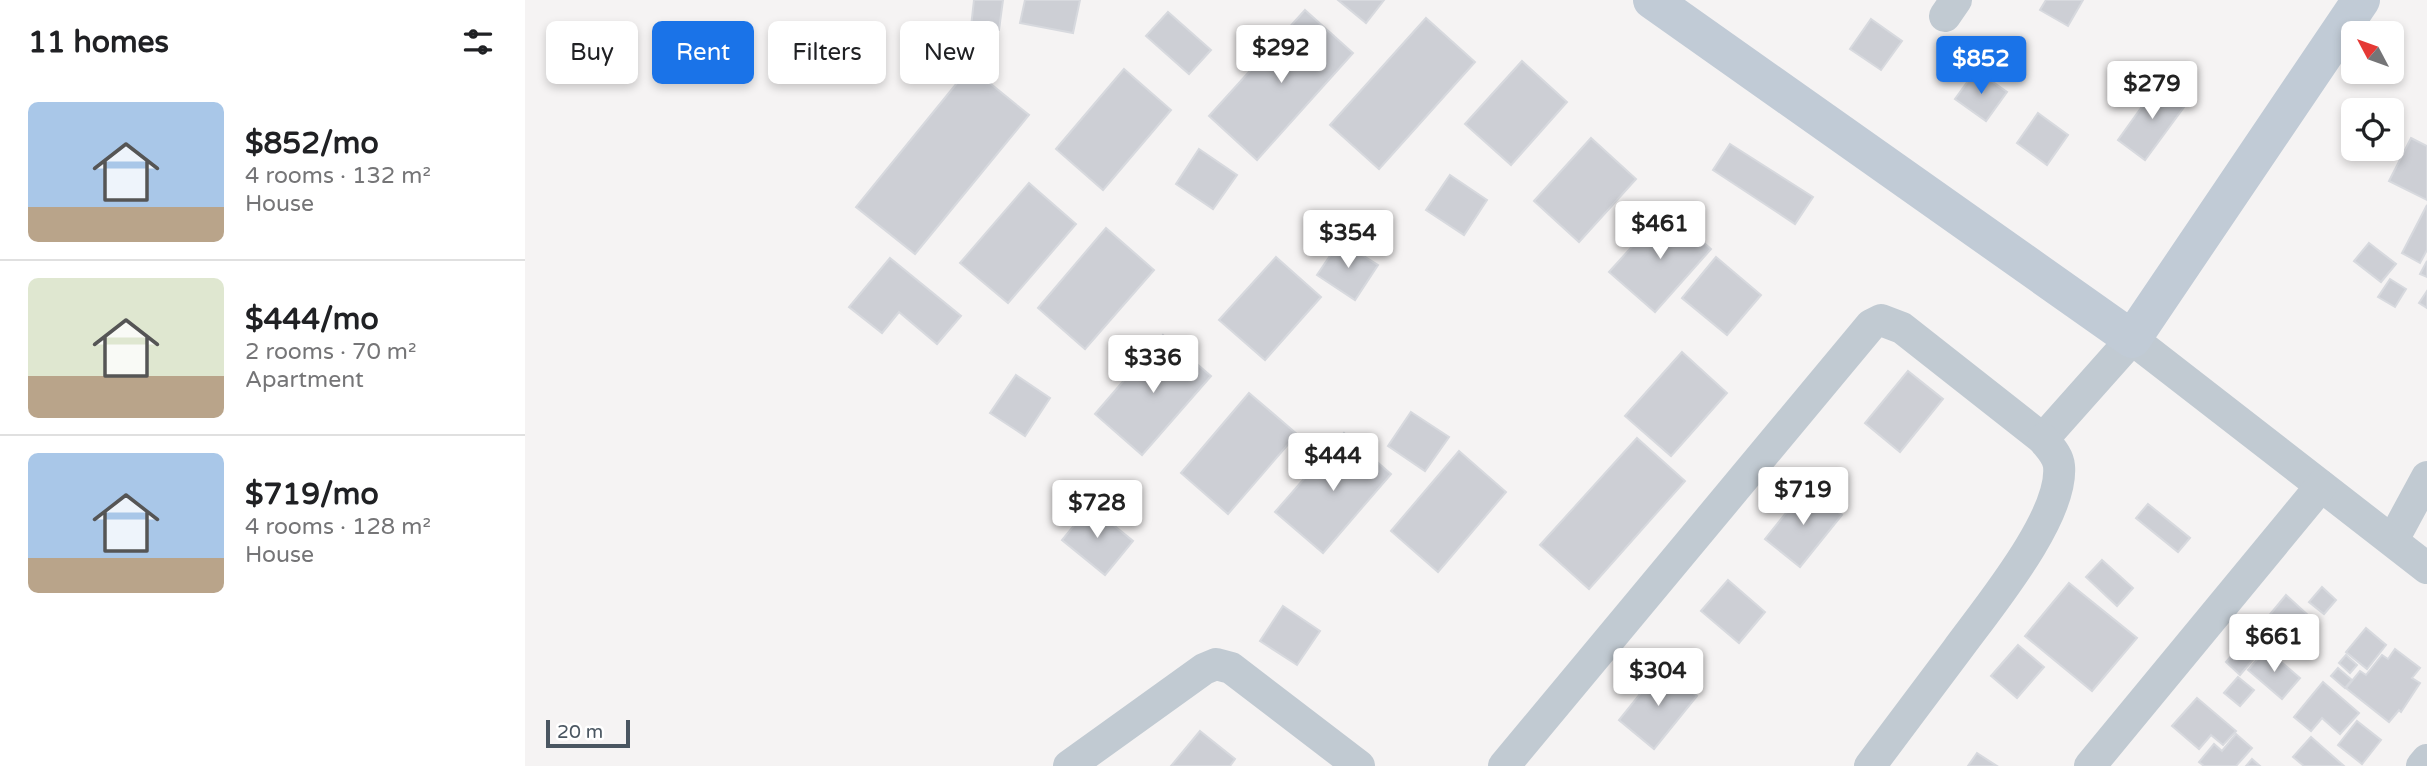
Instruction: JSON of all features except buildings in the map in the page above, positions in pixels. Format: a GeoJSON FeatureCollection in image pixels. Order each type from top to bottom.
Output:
{"type":"FeatureCollection","features":[{"type":"Feature","properties":{"kind":"street"},"geometry":{"type":"LineString","coordinates":[[1652,0],[2133,339],[2427,568]]}},
{"type":"Feature","properties":{"kind":"street"},"geometry":{"type":"LineString","coordinates":[[2043,439],[2133,339],[2361,0]]}},
{"type":"Feature","properties":{"kind":"street"},"geometry":{"type":"LineString","coordinates":[[1504,766],[1871,325],[1881,320],[1902,328],[2043,439],[2059,466],[2058,484],[2051,506],[1999,596],[1870,766]]}},
{"type":"Feature","properties":{"kind":"street"},"geometry":{"type":"LineString","coordinates":[[2393,540],[2427,477]]}},
{"type":"Feature","properties":{"kind":"street"},"geometry":{"type":"LineString","coordinates":[[2090,766],[2321,486]]}},
{"type":"Feature","properties":{"kind":"street"},"geometry":{"type":"LineString","coordinates":[[1069,766],[1204,669],[1216,664],[1231,668],[1359,766]]}},
{"type":"Feature","properties":{"kind":"street"},"geometry":{"type":"LineString","coordinates":[[2422,766],[2427,760]]}}]}
